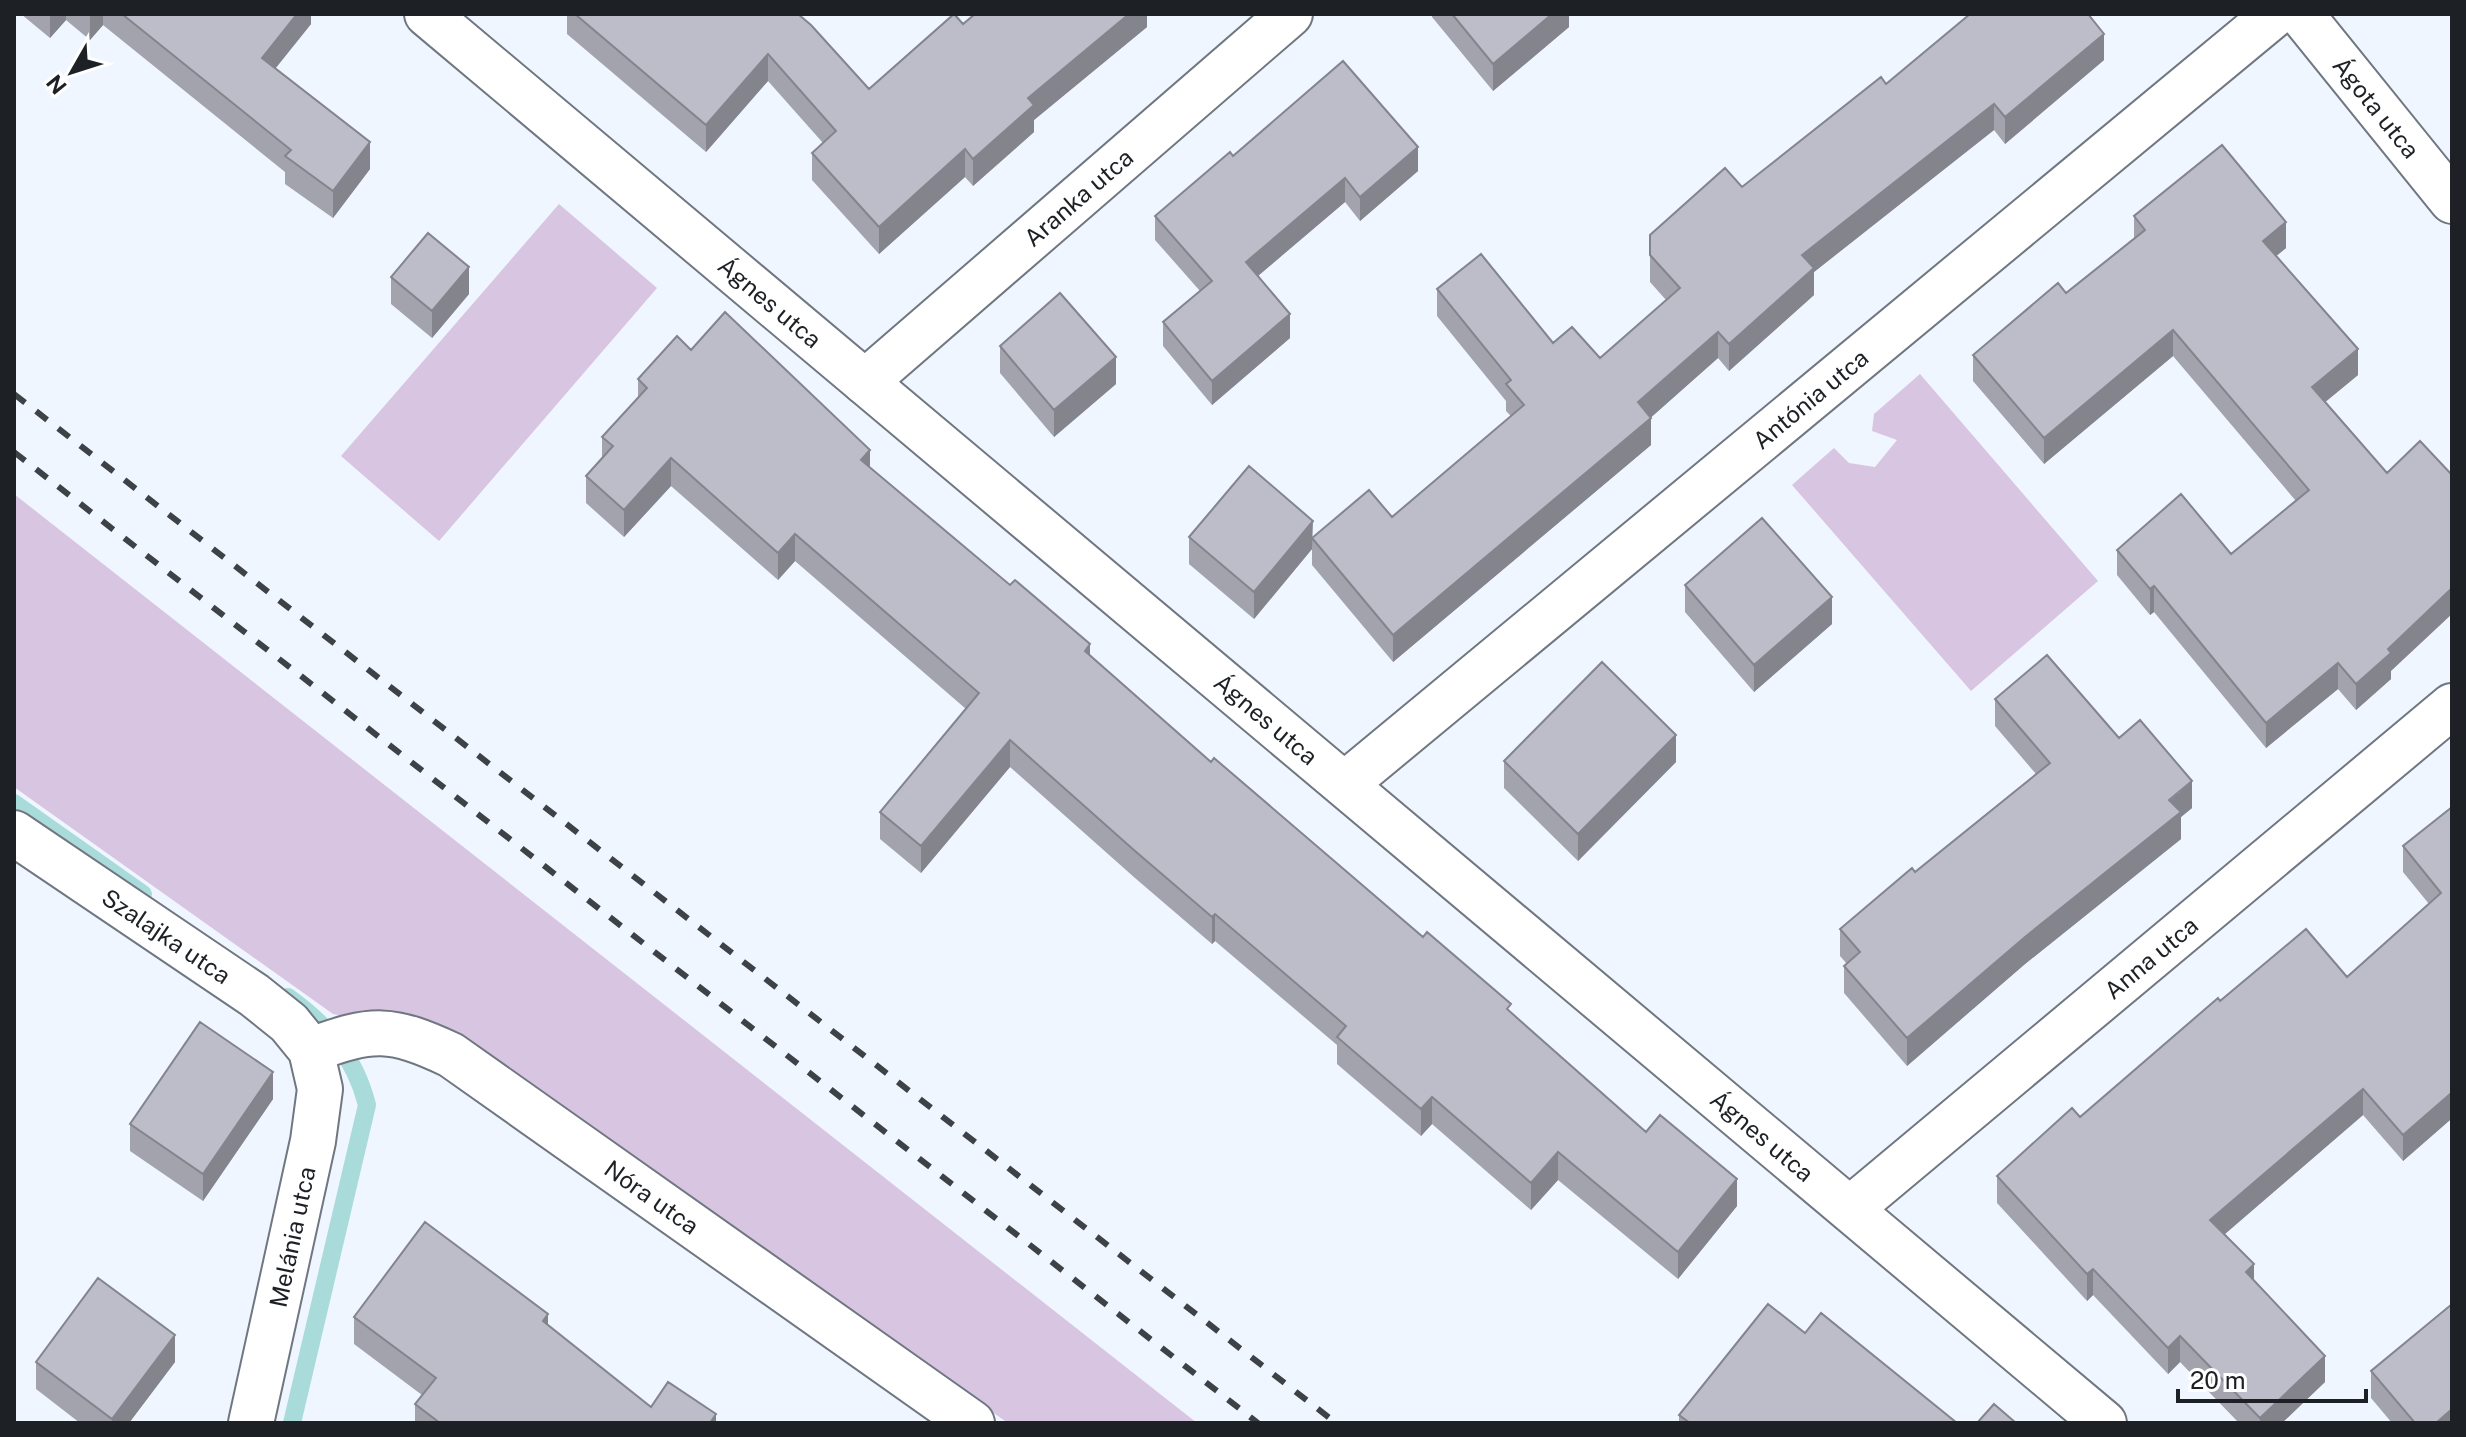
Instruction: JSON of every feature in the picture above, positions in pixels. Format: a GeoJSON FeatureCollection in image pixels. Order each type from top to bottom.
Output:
{"type":"FeatureCollection","features":[{"type":"Feature","properties":{"kind":"street","name":"Ágnes utca"},"geometry":{"type":"LineString","coordinates":[[427,14],[2104,1423]]}},
{"type":"Feature","properties":{"kind":"street","name":"Aranka utca"},"geometry":{"type":"LineString","coordinates":[[865,382],[1290,14]]}},
{"type":"Feature","properties":{"kind":"street","name":"Antónia utca"},"geometry":{"type":"LineString","coordinates":[[1345,784],[2275,14]]}},
{"type":"Feature","properties":{"kind":"street","name":"Ágota utca"},"geometry":{"type":"LineString","coordinates":[[2301,14],[2452,201]]}},
{"type":"Feature","properties":{"kind":"street","name":"Anna utca"},"geometry":{"type":"LineString","coordinates":[[1850,1209],[2452,706]]}},
{"type":"Feature","properties":{"kind":"street","name":"Szalajka utca"},"geometry":{"type":"LineString","coordinates":[[14,833],[254,995],[289,1023],[311,1050]]}},
{"type":"Feature","properties":{"kind":"street","name":"Nóra utca"},"geometry":{"type":"LineString","coordinates":[[311,1050],[354,1034],[409,1036],[451,1055],[972,1423]]}},
{"type":"Feature","properties":{"kind":"street","name":"Melánia utca"},"geometry":{"type":"LineString","coordinates":[[251,1423],[313,1141],[320,1089],[311,1050]]}},
{"type":"Feature","properties":{"kind":"shaded area"},"geometry":{"type":"Polygon","coordinates":[[[559,204],[657,288],[439,541],[341,456],[559,204]]]}},
{"type":"Feature","properties":{"kind":"shaded area"},"geometry":{"type":"Polygon","coordinates":[[[1920,374],[2098,581],[1971,691],[1792,485],[1834,448],[1849,463],[1875,467],[1897,440],[1872,431],[1874,414],[1920,374]]]}},
{"type":"Feature","properties":{"kind":"shaded area"},"geometry":{"type":"Polygon","coordinates":[[[14,494],[1197,1423],[1008,1423],[791,1271],[408,1027],[333,1014],[14,787],[14,494]]]}},
{"type":"Feature","properties":{"kind":"building"},"geometry":{"type":"Polygon","coordinates":[[[122,14],[297,14],[262,58],[370,142],[333,191],[285,156],[291,150],[122,14]]]}},
{"type":"Feature","properties":{"kind":"building"},"geometry":{"type":"Polygon","coordinates":[[[575,14],[798,14],[869,89],[954,14],[963,24],[975,14],[1129,14],[1028,98],[1034,105],[973,159],[965,149],[879,227],[812,153],[836,131],[768,54],[706,125],[575,14]]]}},
{"type":"Feature","properties":{"kind":"building"},"geometry":{"type":"Polygon","coordinates":[[[1452,14],[1552,14],[1493,64],[1452,14]]]}},
{"type":"Feature","properties":{"kind":"building"},"geometry":{"type":"Polygon","coordinates":[[[1970,14],[2088,14],[2104,34],[2005,117],[1994,104],[1802,255],[1814,268],[1729,344],[1718,332],[1638,402],[1651,418],[1393,635],[1312,538],[1369,490],[1392,517],[1524,405],[1506,384],[1511,380],[1437,289],[1481,254],[1553,343],[1572,327],[1600,358],[1680,288],[1650,255],[1650,235],[1725,168],[1742,187],[1881,77],[1886,84],[1970,14]]]}},
{"type":"Feature","properties":{"kind":"building"},"geometry":{"type":"Polygon","coordinates":[[[1343,61],[1418,147],[1360,197],[1345,178],[1246,262],[1290,314],[1212,381],[1163,322],[1212,281],[1155,216],[1230,152],[1233,156],[1343,61]]]}},
{"type":"Feature","properties":{"kind":"building"},"geometry":{"type":"Polygon","coordinates":[[[2222,145],[2286,222],[2263,241],[2358,349],[2312,387],[2387,473],[2420,441],[2452,475],[2452,588],[2388,649],[2391,653],[2356,684],[2338,663],[2266,723],[2154,586],[2150,589],[2117,550],[2181,494],[2231,554],[2309,490],[2173,330],[2044,438],[1973,355],[2058,283],[2066,293],[2145,230],[2134,216],[2222,145]]]}},
{"type":"Feature","properties":{"kind":"building"},"geometry":{"type":"Polygon","coordinates":[[[428,233],[469,267],[432,311],[391,277],[428,233]]]}},
{"type":"Feature","properties":{"kind":"building"},"geometry":{"type":"Polygon","coordinates":[[[1060,293],[1116,357],[1054,410],[1000,346],[1060,293]]]}},
{"type":"Feature","properties":{"kind":"building"},"geometry":{"type":"Polygon","coordinates":[[[725,312],[870,450],[861,460],[1010,585],[1015,580],[1090,644],[1085,651],[1211,762],[1214,758],[1423,937],[1427,932],[1511,1004],[1507,1009],[1646,1132],[1660,1115],[1737,1179],[1678,1252],[1558,1152],[1531,1183],[1432,1097],[1421,1109],[1337,1037],[1346,1026],[1215,914],[1212,917],[1010,740],[921,846],[880,812],[979,693],[795,534],[778,553],[671,458],[624,510],[586,476],[613,446],[602,437],[647,388],[638,379],[677,336],[691,350],[725,312]]]}},
{"type":"Feature","properties":{"kind":"building"},"geometry":{"type":"Polygon","coordinates":[[[1249,466],[1313,521],[1254,592],[1189,537],[1249,466]]]}},
{"type":"Feature","properties":{"kind":"building"},"geometry":{"type":"Polygon","coordinates":[[[1762,518],[1832,597],[1754,665],[1685,585],[1762,518]]]}},
{"type":"Feature","properties":{"kind":"building"},"geometry":{"type":"Polygon","coordinates":[[[2047,655],[2119,738],[2140,720],[2192,781],[2169,800],[2181,812],[2025,937],[1907,1038],[1844,966],[1860,952],[1840,929],[1912,868],[1915,872],[2050,763],[1995,699],[2047,655]]]}},
{"type":"Feature","properties":{"kind":"building"},"geometry":{"type":"Polygon","coordinates":[[[1602,662],[1676,735],[1578,834],[1504,761],[1602,662]]]}},
{"type":"Feature","properties":{"kind":"building"},"geometry":{"type":"Polygon","coordinates":[[[2452,807],[2452,1096],[2450,1094],[2403,1135],[2363,1089],[2210,1220],[2254,1264],[2246,1272],[2325,1356],[2260,1418],[2180,1336],[2168,1348],[2093,1269],[2087,1274],[1997,1176],[2072,1108],[2080,1117],[2218,998],[2220,1001],[2306,929],[2347,977],[2441,893],[2403,846],[2452,807]]]}},
{"type":"Feature","properties":{"kind":"building"},"geometry":{"type":"Polygon","coordinates":[[[200,1022],[273,1072],[203,1174],[130,1124],[200,1022]]]}},
{"type":"Feature","properties":{"kind":"building"},"geometry":{"type":"Polygon","coordinates":[[[425,1222],[548,1314],[543,1321],[651,1407],[668,1382],[716,1414],[710,1423],[440,1423],[415,1404],[436,1378],[354,1317],[425,1222]]]}},
{"type":"Feature","properties":{"kind":"building"},"geometry":{"type":"Polygon","coordinates":[[[98,1278],[175,1335],[112,1419],[36,1362],[98,1278]]]}},
{"type":"Feature","properties":{"kind":"building"},"geometry":{"type":"Polygon","coordinates":[[[1768,1304],[1805,1333],[1821,1313],[1957,1423],[1690,1423],[1679,1415],[1768,1304]]]}},
{"type":"Feature","properties":{"kind":"building"},"geometry":{"type":"Polygon","coordinates":[[[2452,1304],[2452,1409],[2436,1423],[2415,1423],[2371,1371],[2452,1304]]]}},
{"type":"Feature","properties":{"kind":"building"},"geometry":{"type":"Polygon","coordinates":[[[1994,1404],[2016,1423],[1977,1423],[1994,1404]]]}},
{"type":"Feature","properties":{"kind":"waterway"},"geometry":{"type":"LineString","coordinates":[[14,803],[143,894]]}},
{"type":"Feature","properties":{"kind":"waterway"},"geometry":{"type":"LineString","coordinates":[[288,997],[315,1019],[338,1044],[355,1072],[367,1105],[292,1423]]}},
{"type":"Feature","properties":{"kind":"railway"},"geometry":{"type":"LineString","coordinates":[[14,394],[1336,1423]]}},
{"type":"Feature","properties":{"kind":"railway"},"geometry":{"type":"LineString","coordinates":[[14,452],[1258,1423]]}}]}
